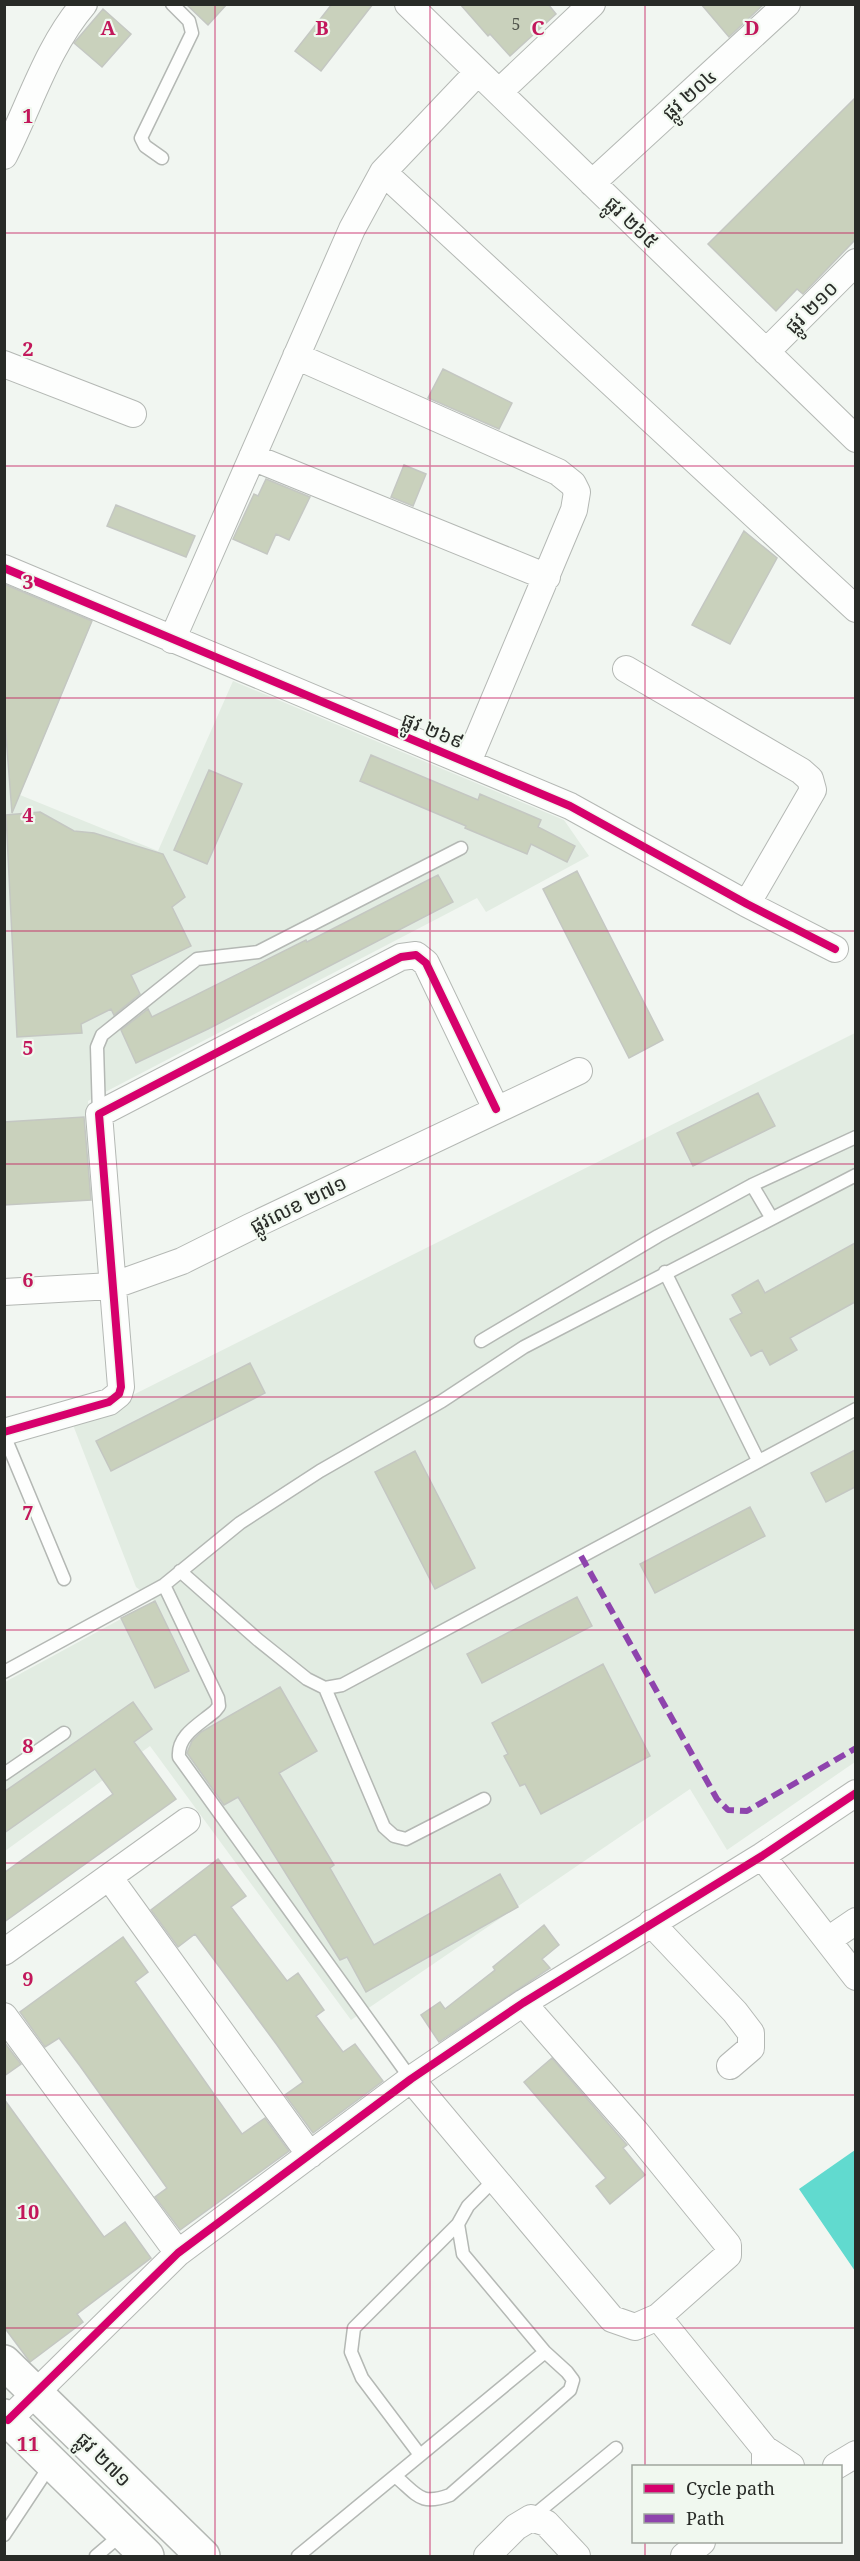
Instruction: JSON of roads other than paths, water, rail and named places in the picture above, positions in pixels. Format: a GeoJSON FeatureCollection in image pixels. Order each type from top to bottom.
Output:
{"type":"FeatureCollection","features":[{"type":"Feature","properties":{"kind":"main road","name":"ផ្លូវ ២៧១"},"geometry":{"type":"LineString","coordinates":[[4,2362],[203,2556]]}},
{"type":"Feature","properties":{"kind":"main road","name":"ផ្លូវ ២៧១"},"geometry":{"type":"LineString","coordinates":[[6,2418],[147,2556]]}},
{"type":"Feature","properties":{"kind":"street"},"geometry":{"type":"LineString","coordinates":[[4,156],[68,22],[84,4]]}},
{"type":"Feature","properties":{"kind":"street","name":"ផ្លូវ ២៦៥"},"geometry":{"type":"LineString","coordinates":[[408,4],[855,439]]}},
{"type":"Feature","properties":{"kind":"street"},"geometry":{"type":"LineString","coordinates":[[499,92],[592,4]]}},
{"type":"Feature","properties":{"kind":"street","name":"ផ្លូវ ២០៤"},"geometry":{"type":"LineString","coordinates":[[592,183],[787,4]]}},
{"type":"Feature","properties":{"kind":"street"},"geometry":{"type":"LineString","coordinates":[[172,640],[352,229],[383,172],[478,72]]}},
{"type":"Feature","properties":{"kind":"street"},"geometry":{"type":"LineString","coordinates":[[383,172],[855,609]]}},
{"type":"Feature","properties":{"kind":"street","name":"ផ្លូវ ២១០"},"geometry":{"type":"LineString","coordinates":[[766,352],[855,262]]}},
{"type":"Feature","properties":{"kind":"street"},"geometry":{"type":"LineString","coordinates":[[296,356],[558,472],[573,484],[577,492],[574,510],[547,577],[468,762]]}},
{"type":"Feature","properties":{"kind":"street"},"geometry":{"type":"LineString","coordinates":[[4,364],[133,414]]}},
{"type":"Feature","properties":{"kind":"street"},"geometry":{"type":"LineString","coordinates":[[252,457],[547,577]]}},
{"type":"Feature","properties":{"kind":"street","name":"ផ្លូវ ២៦៩"},"geometry":{"type":"LineString","coordinates":[[4,568],[570,806],[747,904],[835,949]]}},
{"type":"Feature","properties":{"kind":"street"},"geometry":{"type":"LineString","coordinates":[[626,669],[801,771],[810,779],[813,790],[747,904]]}},
{"type":"Feature","properties":{"kind":"street"},"geometry":{"type":"LineString","coordinates":[[4,1434],[110,1402],[119,1394],[121,1387],[99,1114],[400,957],[416,955],[426,963],[496,1109]]}},
{"type":"Feature","properties":{"kind":"street","name":"ផ្លូវលេខ ២៧១"},"geometry":{"type":"LineString","coordinates":[[4,1292],[112,1286],[182,1261],[579,1071]]}},
{"type":"Feature","properties":{"kind":"street"},"geometry":{"type":"LineString","coordinates":[[6,2418],[36,2393],[178,2253],[411,2079],[524,2003],[762,1856],[855,1793]]}},
{"type":"Feature","properties":{"kind":"street"},"geometry":{"type":"LineString","coordinates":[[4,1952],[187,1821]]}},
{"type":"Feature","properties":{"kind":"street"},"geometry":{"type":"LineString","coordinates":[[762,1856],[855,1977]]}},
{"type":"Feature","properties":{"kind":"street"},"geometry":{"type":"LineString","coordinates":[[109,1877],[310,2154]]}},
{"type":"Feature","properties":{"kind":"street"},"geometry":{"type":"LineString","coordinates":[[828,1940],[855,1920]]}},
{"type":"Feature","properties":{"kind":"street"},"geometry":{"type":"LineString","coordinates":[[651,1923],[735,2012],[750,2033],[751,2048],[730,2066]]}},
{"type":"Feature","properties":{"kind":"street"},"geometry":{"type":"LineString","coordinates":[[411,2079],[612,2319],[635,2326],[658,2317],[728,2255],[728,2245],[636,2132],[524,2003]]}},
{"type":"Feature","properties":{"kind":"street"},"geometry":{"type":"LineString","coordinates":[[4,2016],[178,2253]]}},
{"type":"Feature","properties":{"kind":"street"},"geometry":{"type":"LineString","coordinates":[[658,2317],[765,2458],[788,2465]]}},
{"type":"Feature","properties":{"kind":"street"},"geometry":{"type":"LineString","coordinates":[[838,2465],[855,2454]]}},
{"type":"Feature","properties":{"kind":"street"},"geometry":{"type":"LineString","coordinates":[[487,2556],[516,2527],[531,2518],[546,2523],[577,2556]]}},
{"type":"Feature","properties":{"kind":"street"},"geometry":{"type":"LineString","coordinates":[[684,2556],[700,2543]]}},
{"type":"Feature","properties":{"kind":"lane"},"geometry":{"type":"LineString","coordinates":[[162,158],[145,146],[141,138],[192,33],[189,21],[172,4]]}},
{"type":"Feature","properties":{"kind":"lane"},"geometry":{"type":"LineString","coordinates":[[99,1114],[97,1047],[102,1035],[197,959],[258,952],[461,848]]}},
{"type":"Feature","properties":{"kind":"lane"},"geometry":{"type":"LineString","coordinates":[[481,1341],[648,1242],[752,1185],[855,1137]]}},
{"type":"Feature","properties":{"kind":"lane"},"geometry":{"type":"LineString","coordinates":[[4,1672],[164,1585],[240,1523],[320,1471],[441,1401],[524,1347],[855,1175]]}},
{"type":"Feature","properties":{"kind":"lane"},"geometry":{"type":"LineString","coordinates":[[752,1185],[771,1217]]}},
{"type":"Feature","properties":{"kind":"lane"},"geometry":{"type":"LineString","coordinates":[[665,1272],[758,1460]]}},
{"type":"Feature","properties":{"kind":"lane"},"geometry":{"type":"LineString","coordinates":[[180,1571],[256,1639],[307,1679],[325,1688],[342,1685],[855,1408]]}},
{"type":"Feature","properties":{"kind":"lane"},"geometry":{"type":"LineString","coordinates":[[4,1434],[64,1579]]}},
{"type":"Feature","properties":{"kind":"lane"},"geometry":{"type":"LineString","coordinates":[[164,1585],[218,1698],[219,1706],[215,1712],[184,1737],[178,1747],[179,1757],[411,2079]]}},
{"type":"Feature","properties":{"kind":"lane"},"geometry":{"type":"LineString","coordinates":[[325,1688],[384,1827],[394,1836],[406,1839],[484,1799]]}},
{"type":"Feature","properties":{"kind":"lane"},"geometry":{"type":"LineString","coordinates":[[4,1774],[64,1734]]}},
{"type":"Feature","properties":{"kind":"lane"},"geometry":{"type":"LineString","coordinates":[[420,2455],[362,2378],[351,2352],[354,2328],[458,2224],[468,2206],[495,2179]]}},
{"type":"Feature","properties":{"kind":"lane"},"geometry":{"type":"LineString","coordinates":[[395,2476],[423,2499],[434,2501],[450,2495],[570,2390],[573,2380],[545,2352],[463,2254],[458,2224]]}},
{"type":"Feature","properties":{"kind":"lane"},"geometry":{"type":"LineString","coordinates":[[298,2556],[545,2352]]}},
{"type":"Feature","properties":{"kind":"lane"},"geometry":{"type":"LineString","coordinates":[[531,2518],[616,2448]]}},
{"type":"Feature","properties":{"kind":"lane"},"geometry":{"type":"LineString","coordinates":[[4,2535],[52,2463]]}},
{"type":"Feature","properties":{"kind":"lane"},"geometry":{"type":"LineString","coordinates":[[96,2556],[123,2533]]}},
{"type":"Feature","properties":{"kind":"water"},"geometry":{"type":"Polygon","coordinates":[[[855,2150],[855,2271],[799,2189],[855,2150]]]}}]}
